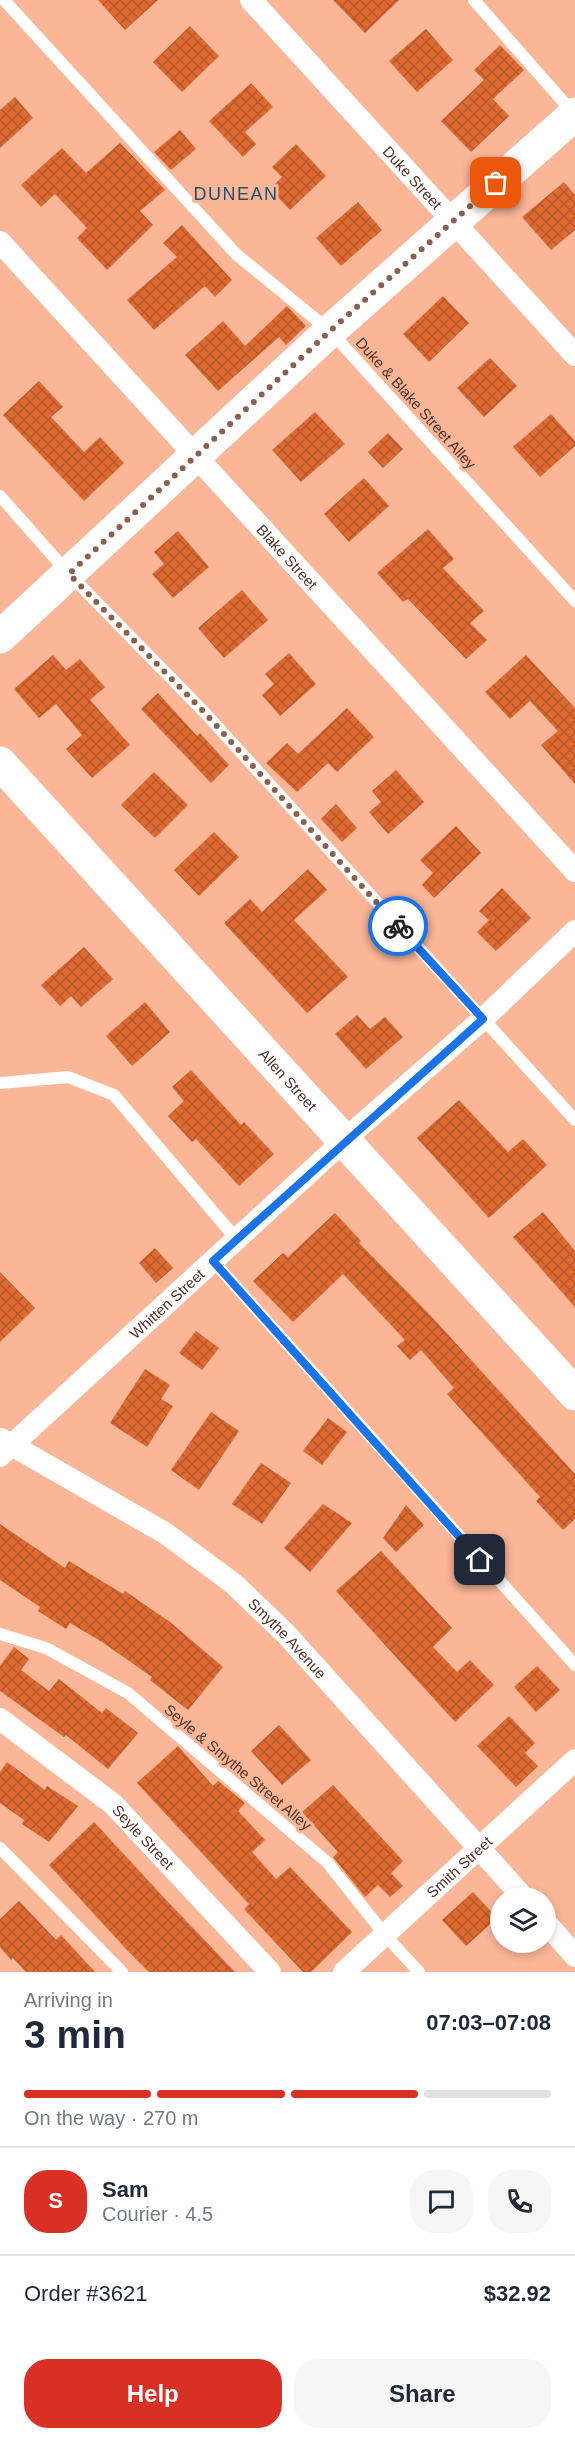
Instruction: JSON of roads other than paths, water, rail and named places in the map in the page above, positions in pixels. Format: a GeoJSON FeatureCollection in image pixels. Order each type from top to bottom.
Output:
{"type":"FeatureCollection","features":[{"type":"Feature","properties":{"kind":"street","name":"Duke Street"},"geometry":{"type":"LineString","coordinates":[[251,0],[575,355]]}},
{"type":"Feature","properties":{"kind":"street"},"geometry":{"type":"LineString","coordinates":[[0,637],[330,331],[575,114]]}},
{"type":"Feature","properties":{"kind":"street","name":"Blake Street"},"geometry":{"type":"LineString","coordinates":[[0,242],[575,871]]}},
{"type":"Feature","properties":{"kind":"street","name":"Allen Street"},"geometry":{"type":"LineString","coordinates":[[0,763],[575,1394]]}},
{"type":"Feature","properties":{"kind":"street","name":"Whitten Street"},"geometry":{"type":"LineString","coordinates":[[4,1447],[483,1019],[575,931]]}},
{"type":"Feature","properties":{"kind":"street","name":"Smythe Avenue"},"geometry":{"type":"LineString","coordinates":[[4,1447],[165,1533],[234,1584],[286,1634],[514,1887]]}},
{"type":"Feature","properties":{"kind":"street","name":"Seyle Street"},"geometry":{"type":"LineString","coordinates":[[0,1719],[113,1804],[270,1972]]}},
{"type":"Feature","properties":{"kind":"street","name":"Smith Street"},"geometry":{"type":"LineString","coordinates":[[344,1972],[575,1760]]}},
{"type":"Feature","properties":{"kind":"street"},"geometry":{"type":"LineString","coordinates":[[556,1934],[575,1956]]}},
{"type":"Feature","properties":{"kind":"lane","name":"Duke & Blake Street Alley"},"geometry":{"type":"LineString","coordinates":[[4,0],[236,254],[330,331],[575,601]]}},
{"type":"Feature","properties":{"kind":"lane"},"geometry":{"type":"LineString","coordinates":[[474,0],[575,114]]}},
{"type":"Feature","properties":{"kind":"lane"},"geometry":{"type":"LineString","coordinates":[[0,496],[69,574],[205,713],[575,1120]]}},
{"type":"Feature","properties":{"kind":"lane"},"geometry":{"type":"LineString","coordinates":[[0,1083],[68,1077],[114,1095],[238,1240]]}},
{"type":"Feature","properties":{"kind":"lane"},"geometry":{"type":"LineString","coordinates":[[213,1261],[575,1665]]}},
{"type":"Feature","properties":{"kind":"lane","name":"Seyle & Smythe Street Alley"},"geometry":{"type":"LineString","coordinates":[[0,1634],[46,1648],[128,1693],[327,1862],[385,1935],[419,1972]]}},
{"type":"Feature","properties":{"kind":"lane"},"geometry":{"type":"LineString","coordinates":[[0,1848],[122,1972]]}},
{"type":"Feature","properties":{"kind":"district","name":"DUNEAN"},"geometry":{"type":"Point","coordinates":[236,194]}}]}
